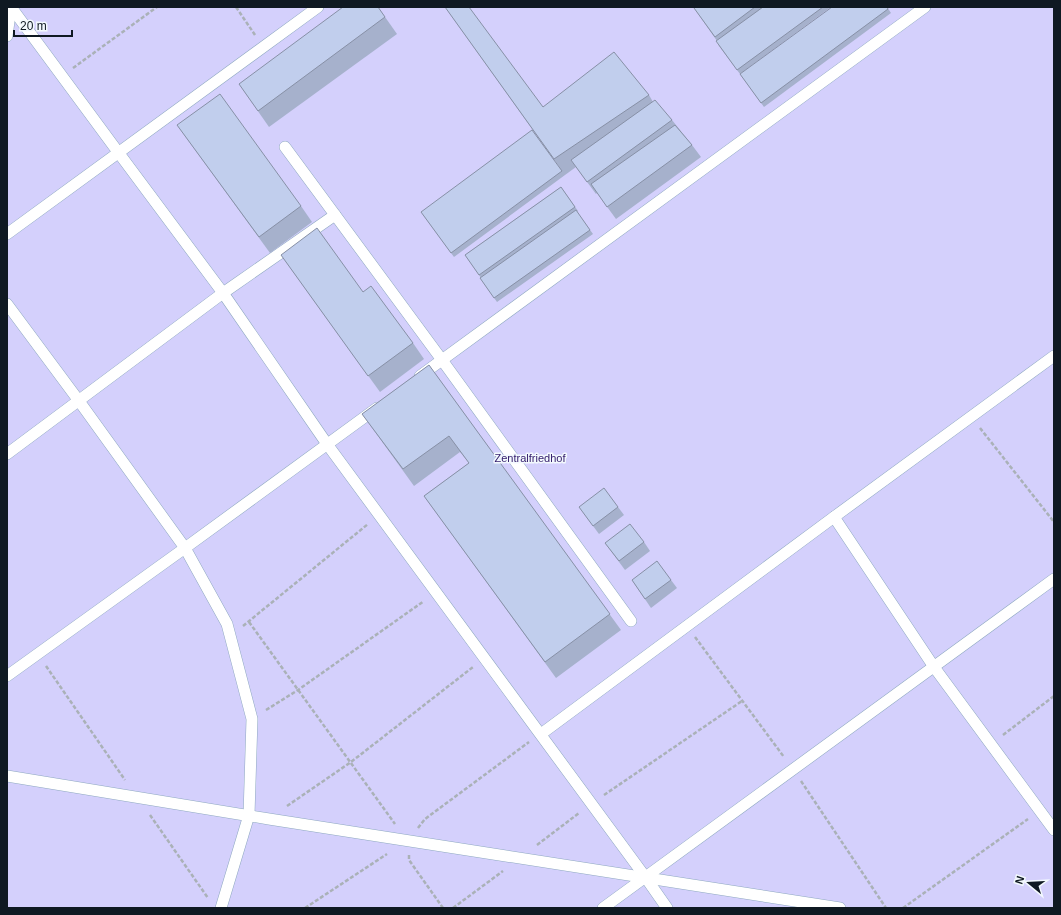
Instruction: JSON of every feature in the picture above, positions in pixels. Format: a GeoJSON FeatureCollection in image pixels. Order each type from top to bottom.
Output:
{"type":"FeatureCollection","features":[{"type":"Feature","properties":{"kind":"lane"},"geometry":{"type":"LineString","coordinates":[[11,7],[223,292],[327,444],[667,908]]}},
{"type":"Feature","properties":{"kind":"lane"},"geometry":{"type":"LineString","coordinates":[[7,11],[11,7]]}},
{"type":"Feature","properties":{"kind":"lane"},"geometry":{"type":"LineString","coordinates":[[7,36],[11,7]]}},
{"type":"Feature","properties":{"kind":"lane"},"geometry":{"type":"LineString","coordinates":[[7,234],[318,7]]}},
{"type":"Feature","properties":{"kind":"lane"},"geometry":{"type":"LineString","coordinates":[[411,383],[925,7]]}},
{"type":"Feature","properties":{"kind":"lane"},"geometry":{"type":"LineString","coordinates":[[285,147],[442,360],[631,621]]}},
{"type":"Feature","properties":{"kind":"lane"},"geometry":{"type":"LineString","coordinates":[[7,454],[223,292],[335,215]]}},
{"type":"Feature","properties":{"kind":"lane"},"geometry":{"type":"LineString","coordinates":[[7,304],[185,548],[227,624],[252,719],[249,815],[221,908]]}},
{"type":"Feature","properties":{"kind":"lane"},"geometry":{"type":"LineString","coordinates":[[540,734],[1054,356]]}},
{"type":"Feature","properties":{"kind":"lane"},"geometry":{"type":"LineString","coordinates":[[7,676],[386,401]]}},
{"type":"Feature","properties":{"kind":"lane"},"geometry":{"type":"LineString","coordinates":[[834,517],[934,667],[1054,830]]}},
{"type":"Feature","properties":{"kind":"lane"},"geometry":{"type":"LineString","coordinates":[[603,908],[1054,579]]}},
{"type":"Feature","properties":{"kind":"lane"},"geometry":{"type":"LineString","coordinates":[[7,776],[268,819],[840,908]]}},
{"type":"Feature","properties":{"kind":"path"},"geometry":{"type":"LineString","coordinates":[[62,76],[157,7]]}},
{"type":"Feature","properties":{"kind":"path"},"geometry":{"type":"LineString","coordinates":[[236,7],[263,47]]}},
{"type":"Feature","properties":{"kind":"path"},"geometry":{"type":"LineString","coordinates":[[971,417],[1054,522]]}},
{"type":"Feature","properties":{"kind":"path"},"geometry":{"type":"LineString","coordinates":[[231,637],[379,514]]}},
{"type":"Feature","properties":{"kind":"path"},"geometry":{"type":"LineString","coordinates":[[252,719],[298,690],[436,592]]}},
{"type":"Feature","properties":{"kind":"path"},"geometry":{"type":"LineString","coordinates":[[249,622],[407,840],[409,860],[443,908]]}},
{"type":"Feature","properties":{"kind":"path"},"geometry":{"type":"LineString","coordinates":[[268,819],[351,762],[485,658]]}},
{"type":"Feature","properties":{"kind":"path"},"geometry":{"type":"LineString","coordinates":[[991,744],[1054,696]]}},
{"type":"Feature","properties":{"kind":"path"},"geometry":{"type":"LineString","coordinates":[[305,908],[407,840],[425,819],[540,734]]}},
{"type":"Feature","properties":{"kind":"path"},"geometry":{"type":"LineString","coordinates":[[903,908],[1040,811]]}},
{"type":"Feature","properties":{"kind":"green space","name":"Zentralfriedhof"},"geometry":{"type":"Polygon","coordinates":[[[7,7],[1054,7],[1054,908],[7,908],[7,7]]]}},
{"type":"Feature","properties":{"kind":"building"},"geometry":{"type":"Polygon","coordinates":[[[343,7],[378,7],[385,17],[258,111],[239,84],[343,7]]]}},
{"type":"Feature","properties":{"kind":"building"},"geometry":{"type":"Polygon","coordinates":[[[445,7],[469,7],[543,107],[614,52],[649,95],[554,159],[445,7]]]}},
{"type":"Feature","properties":{"kind":"building"},"geometry":{"type":"Polygon","coordinates":[[[755,7],[715,37],[694,8],[755,7]]]}},
{"type":"Feature","properties":{"kind":"building"},"geometry":{"type":"Polygon","coordinates":[[[763,7],[823,7],[737,70],[716,41],[763,7]]]}},
{"type":"Feature","properties":{"kind":"building"},"geometry":{"type":"Polygon","coordinates":[[[832,7],[887,7],[888,9],[761,103],[740,74],[832,7]]]}},
{"type":"Feature","properties":{"kind":"building"},"geometry":{"type":"Polygon","coordinates":[[[220,94],[301,206],[259,237],[177,125],[220,94]]]}},
{"type":"Feature","properties":{"kind":"building"},"geometry":{"type":"Polygon","coordinates":[[[655,100],[672,120],[587,182],[571,160],[655,100]]]}},
{"type":"Feature","properties":{"kind":"building"},"geometry":{"type":"Polygon","coordinates":[[[675,125],[692,145],[607,207],[591,184],[675,125]]]}},
{"type":"Feature","properties":{"kind":"building"},"geometry":{"type":"Polygon","coordinates":[[[532,130],[562,171],[451,253],[421,212],[532,130]]]}},
{"type":"Feature","properties":{"kind":"building"},"geometry":{"type":"Polygon","coordinates":[[[561,187],[575,207],[479,275],[465,255],[561,187]]]}},
{"type":"Feature","properties":{"kind":"building"},"geometry":{"type":"Polygon","coordinates":[[[576,210],[590,230],[494,298],[480,278],[576,210]]]}},
{"type":"Feature","properties":{"kind":"building"},"geometry":{"type":"Polygon","coordinates":[[[317,228],[363,292],[371,286],[413,343],[368,376],[281,255],[317,228]]]}},
{"type":"Feature","properties":{"kind":"building"},"geometry":{"type":"Polygon","coordinates":[[[429,365],[610,614],[545,662],[424,496],[469,463],[449,436],[403,469],[362,414],[429,365]]]}},
{"type":"Feature","properties":{"kind":"building"},"geometry":{"type":"Polygon","coordinates":[[[604,488],[618,507],[593,526],[579,507],[604,488]]]}},
{"type":"Feature","properties":{"kind":"building"},"geometry":{"type":"Polygon","coordinates":[[[630,524],[644,542],[619,561],[605,543],[630,524]]]}},
{"type":"Feature","properties":{"kind":"building"},"geometry":{"type":"Polygon","coordinates":[[[657,561],[671,580],[645,599],[632,580],[657,561]]]}}]}
